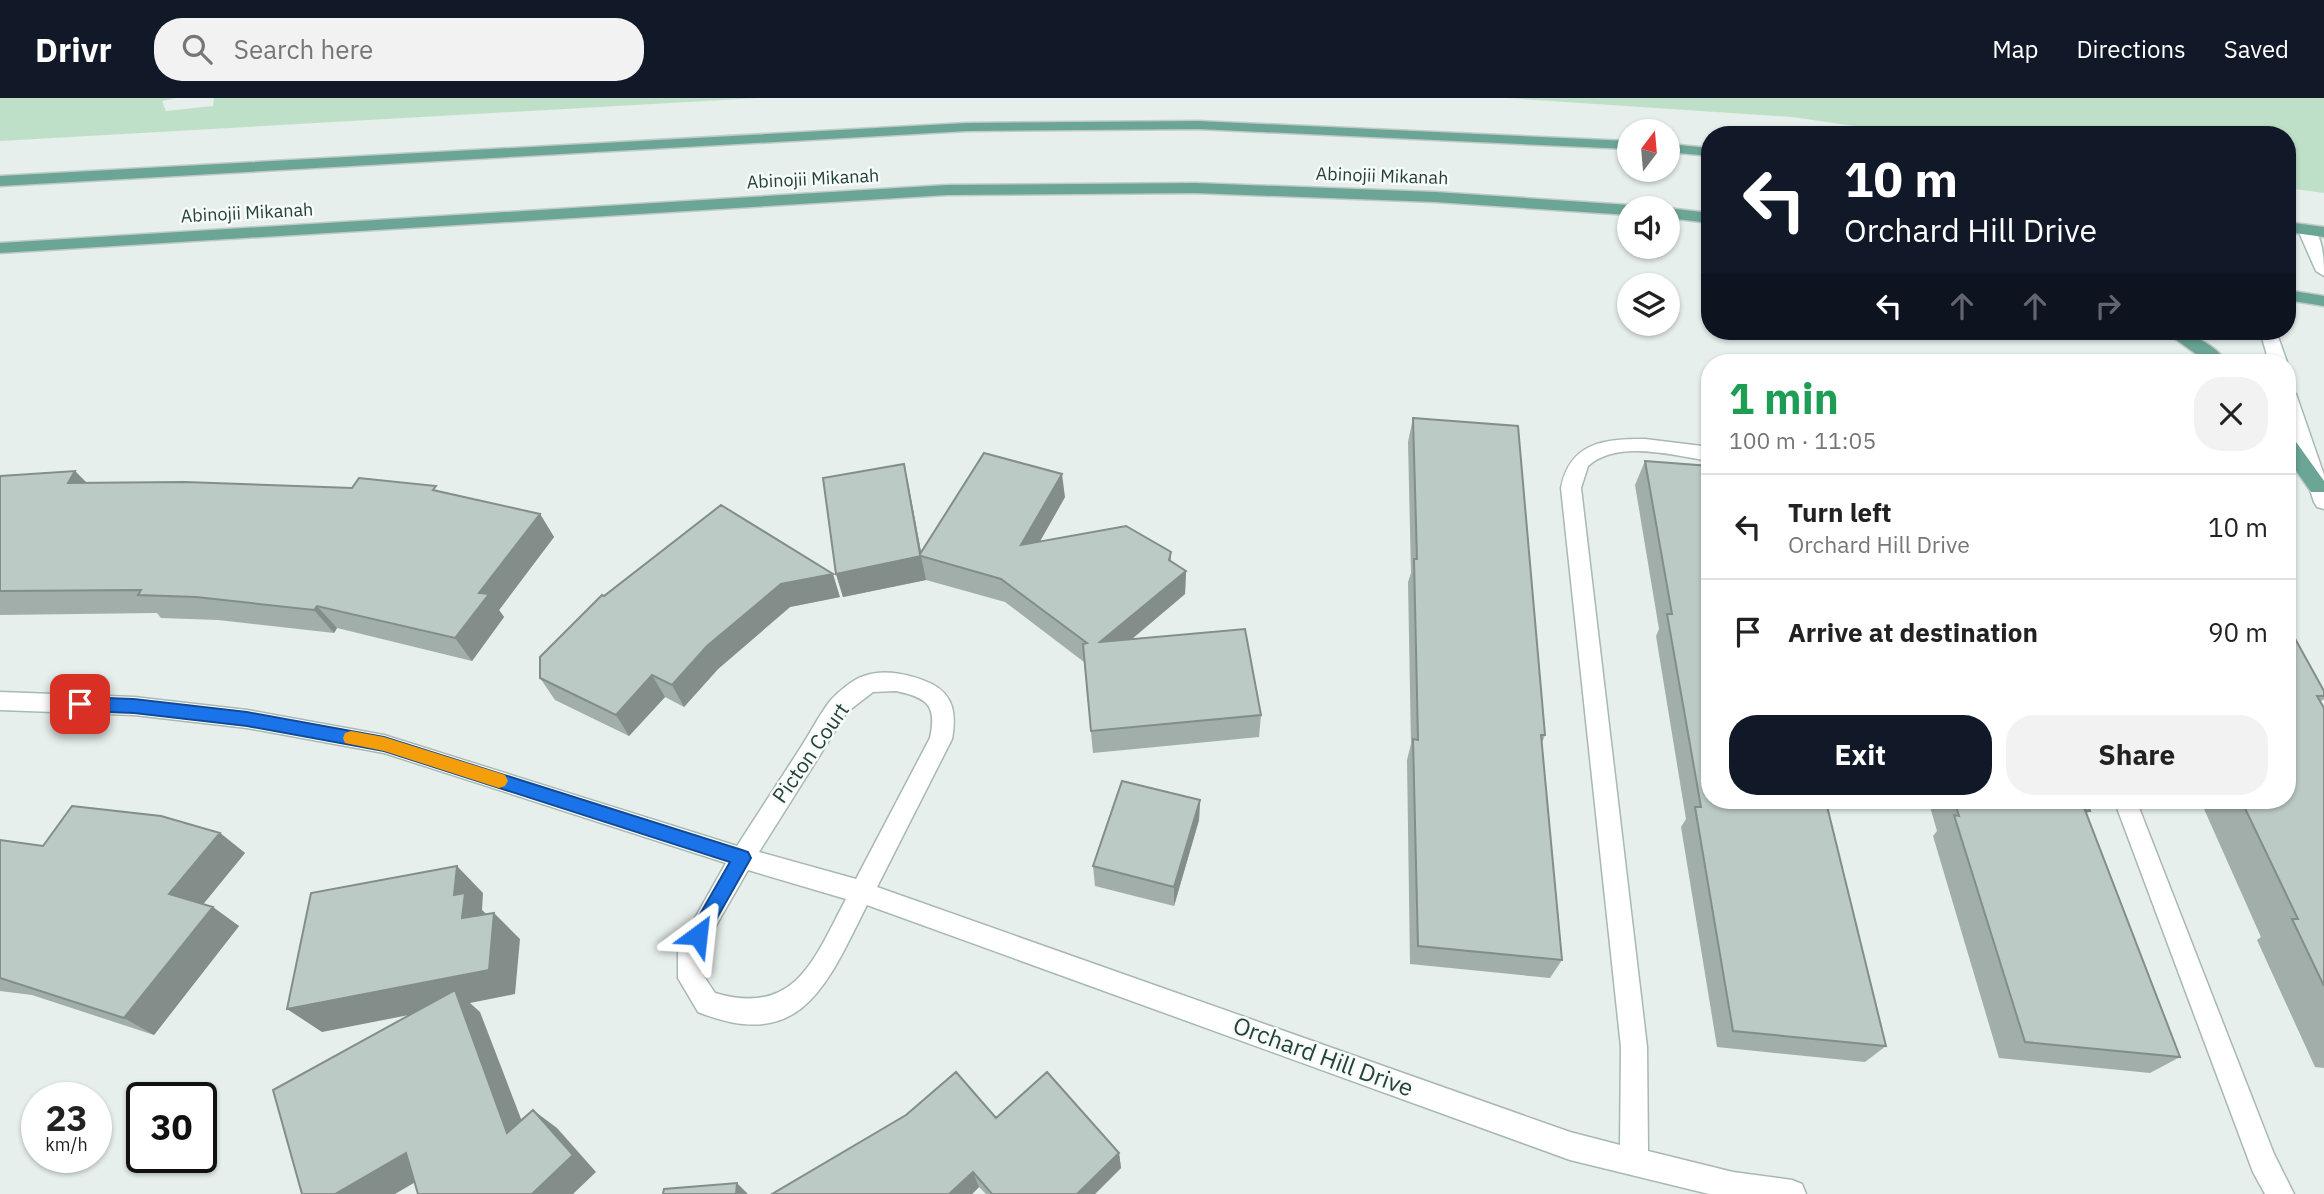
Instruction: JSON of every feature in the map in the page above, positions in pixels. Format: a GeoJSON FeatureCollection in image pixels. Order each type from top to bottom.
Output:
{"type":"FeatureCollection","features":[{"type":"Feature","properties":{"kind":"main road"},"geometry":{"type":"LineString","coordinates":[[0,181],[967,127],[1198,125],[1617,144]]}},
{"type":"Feature","properties":{"kind":"main road"},"geometry":{"type":"LineString","coordinates":[[1680,149],[1701,151]]}},
{"type":"Feature","properties":{"kind":"main road","name":"Abinojii Mikanah"},"geometry":{"type":"LineString","coordinates":[[0,248],[947,190],[1195,188],[1435,197],[1617,209]]}},
{"type":"Feature","properties":{"kind":"main road"},"geometry":{"type":"LineString","coordinates":[[1680,214],[1701,217]]}},
{"type":"Feature","properties":{"kind":"main road"},"geometry":{"type":"LineString","coordinates":[[2296,228],[2324,232]]}},
{"type":"Feature","properties":{"kind":"main road"},"geometry":{"type":"LineString","coordinates":[[2296,296],[2324,301]]}},
{"type":"Feature","properties":{"kind":"main road"},"geometry":{"type":"LineString","coordinates":[[2187,340],[2209,354]]}},
{"type":"Feature","properties":{"kind":"main road"},"geometry":{"type":"LineString","coordinates":[[2296,457],[2321,494]]}},
{"type":"Feature","properties":{"kind":"street"},"geometry":{"type":"LineString","coordinates":[[2306,230],[2324,271]]}},
{"type":"Feature","properties":{"kind":"street"},"geometry":{"type":"LineString","coordinates":[[2296,420],[2321,494]]}},
{"type":"Feature","properties":{"kind":"street"},"geometry":{"type":"LineString","coordinates":[[1634,1162],[1634,1047],[1571,488],[1574,472],[1582,459],[1602,448],[1637,446],[1701,453]]}},
{"type":"Feature","properties":{"kind":"street","name":"Picton Court"},"geometry":{"type":"LineString","coordinates":[[742,858],[839,706],[868,683],[895,682],[921,688],[936,699],[945,715],[941,739],[861,892]]}},
{"type":"Feature","properties":{"kind":"street","name":"Orchard Hill Drive"},"geometry":{"type":"LineString","coordinates":[[0,701],[134,706],[234,717],[384,744],[742,858],[861,892],[1570,1146],[1733,1186],[1792,1194]]}},
{"type":"Feature","properties":{"kind":"street"},"geometry":{"type":"LineString","coordinates":[[2128,809],[2263,1162],[2280,1194]]}},
{"type":"Feature","properties":{"kind":"street"},"geometry":{"type":"LineString","coordinates":[[742,858],[690,948],[691,978],[707,1003],[740,1013],[774,1010],[802,994],[827,959],[861,892]]}},
{"type":"Feature","properties":{"kind":"green space"},"geometry":{"type":"Polygon","coordinates":[[[0,98],[177,98],[162,101],[166,111],[213,106],[214,98],[758,98],[0,141],[0,98]]]}},
{"type":"Feature","properties":{"kind":"green space"},"geometry":{"type":"Polygon","coordinates":[[[1507,98],[2324,98],[2324,193],[2296,189],[2296,126],[1854,126],[1792,117],[1507,98]]]}},
{"type":"Feature","properties":{"kind":"building"},"geometry":{"type":"Polygon","coordinates":[[[1413,418],[1518,426],[1545,735],[1541,735],[1562,960],[1418,946],[1413,739],[1418,740],[1413,418]]]}},
{"type":"Feature","properties":{"kind":"building"},"geometry":{"type":"Polygon","coordinates":[[[984,453],[1062,474],[1021,545],[1126,526],[1171,552],[1169,560],[1186,571],[1100,642],[1245,629],[1261,715],[1091,731],[1083,644],[1087,643],[1001,579],[921,556],[836,574],[823,478],[904,464],[920,554],[984,453]]]}},
{"type":"Feature","properties":{"kind":"building"},"geometry":{"type":"Polygon","coordinates":[[[1645,461],[1701,465],[1701,807],[1667,614],[1672,614],[1645,461]]]}},
{"type":"Feature","properties":{"kind":"building"},"geometry":{"type":"Polygon","coordinates":[[[75,471],[68,483],[185,482],[352,488],[359,478],[436,486],[433,490],[540,514],[479,593],[489,594],[455,638],[317,606],[314,610],[196,597],[138,595],[141,590],[0,591],[0,476],[75,471]]]}},
{"type":"Feature","properties":{"kind":"building"},"geometry":{"type":"Polygon","coordinates":[[[721,505],[833,574],[781,584],[707,646],[672,685],[652,675],[616,715],[540,678],[540,657],[602,595],[721,505]]]}},
{"type":"Feature","properties":{"kind":"building"},"geometry":{"type":"Polygon","coordinates":[[[2296,640],[2324,691],[2324,696],[2317,696],[2324,708],[2324,986],[2292,919],[2298,919],[2245,809],[2296,809],[2296,640]]]}},
{"type":"Feature","properties":{"kind":"building"},"geometry":{"type":"Polygon","coordinates":[[[1122,781],[1200,800],[1174,887],[1093,866],[1122,781]]]}},
{"type":"Feature","properties":{"kind":"building"},"geometry":{"type":"Polygon","coordinates":[[[72,806],[161,816],[220,833],[169,894],[213,907],[124,1018],[0,978],[0,840],[43,846],[72,806]]]}},
{"type":"Feature","properties":{"kind":"building"},"geometry":{"type":"Polygon","coordinates":[[[1695,807],[1828,809],[1886,1046],[1733,1031],[1695,807]]]}},
{"type":"Feature","properties":{"kind":"building"},"geometry":{"type":"Polygon","coordinates":[[[1957,809],[2089,809],[2090,811],[2085,810],[2180,1057],[2025,1042],[1954,815],[1959,816],[1957,809]]]}},
{"type":"Feature","properties":{"kind":"building"},"geometry":{"type":"Polygon","coordinates":[[[457,866],[454,895],[465,893],[462,918],[494,913],[489,970],[287,1009],[311,893],[457,866]]]}},
{"type":"Feature","properties":{"kind":"building"},"geometry":{"type":"Polygon","coordinates":[[[455,990],[507,1133],[533,1110],[573,1155],[532,1194],[418,1194],[406,1153],[335,1194],[302,1194],[273,1090],[455,990]]]}},
{"type":"Feature","properties":{"kind":"building"},"geometry":{"type":"Polygon","coordinates":[[[956,1072],[996,1118],[1047,1072],[1119,1153],[1077,1194],[992,1194],[973,1172],[949,1194],[772,1194],[906,1115],[956,1072]]]}},
{"type":"Feature","properties":{"kind":"building"},"geometry":{"type":"Polygon","coordinates":[[[737,1183],[736,1194],[663,1194],[664,1189],[737,1183]]]}},
{"type":"Feature","properties":{"kind":"slow traffic"},"geometry":{"type":"LineString","coordinates":[[351,738],[384,744],[499,781]]}},
{"type":"Feature","properties":{"kind":"route"},"geometry":{"type":"LineString","coordinates":[[80,704],[134,706],[247,719],[384,744],[742,858],[698,935]]}}]}
